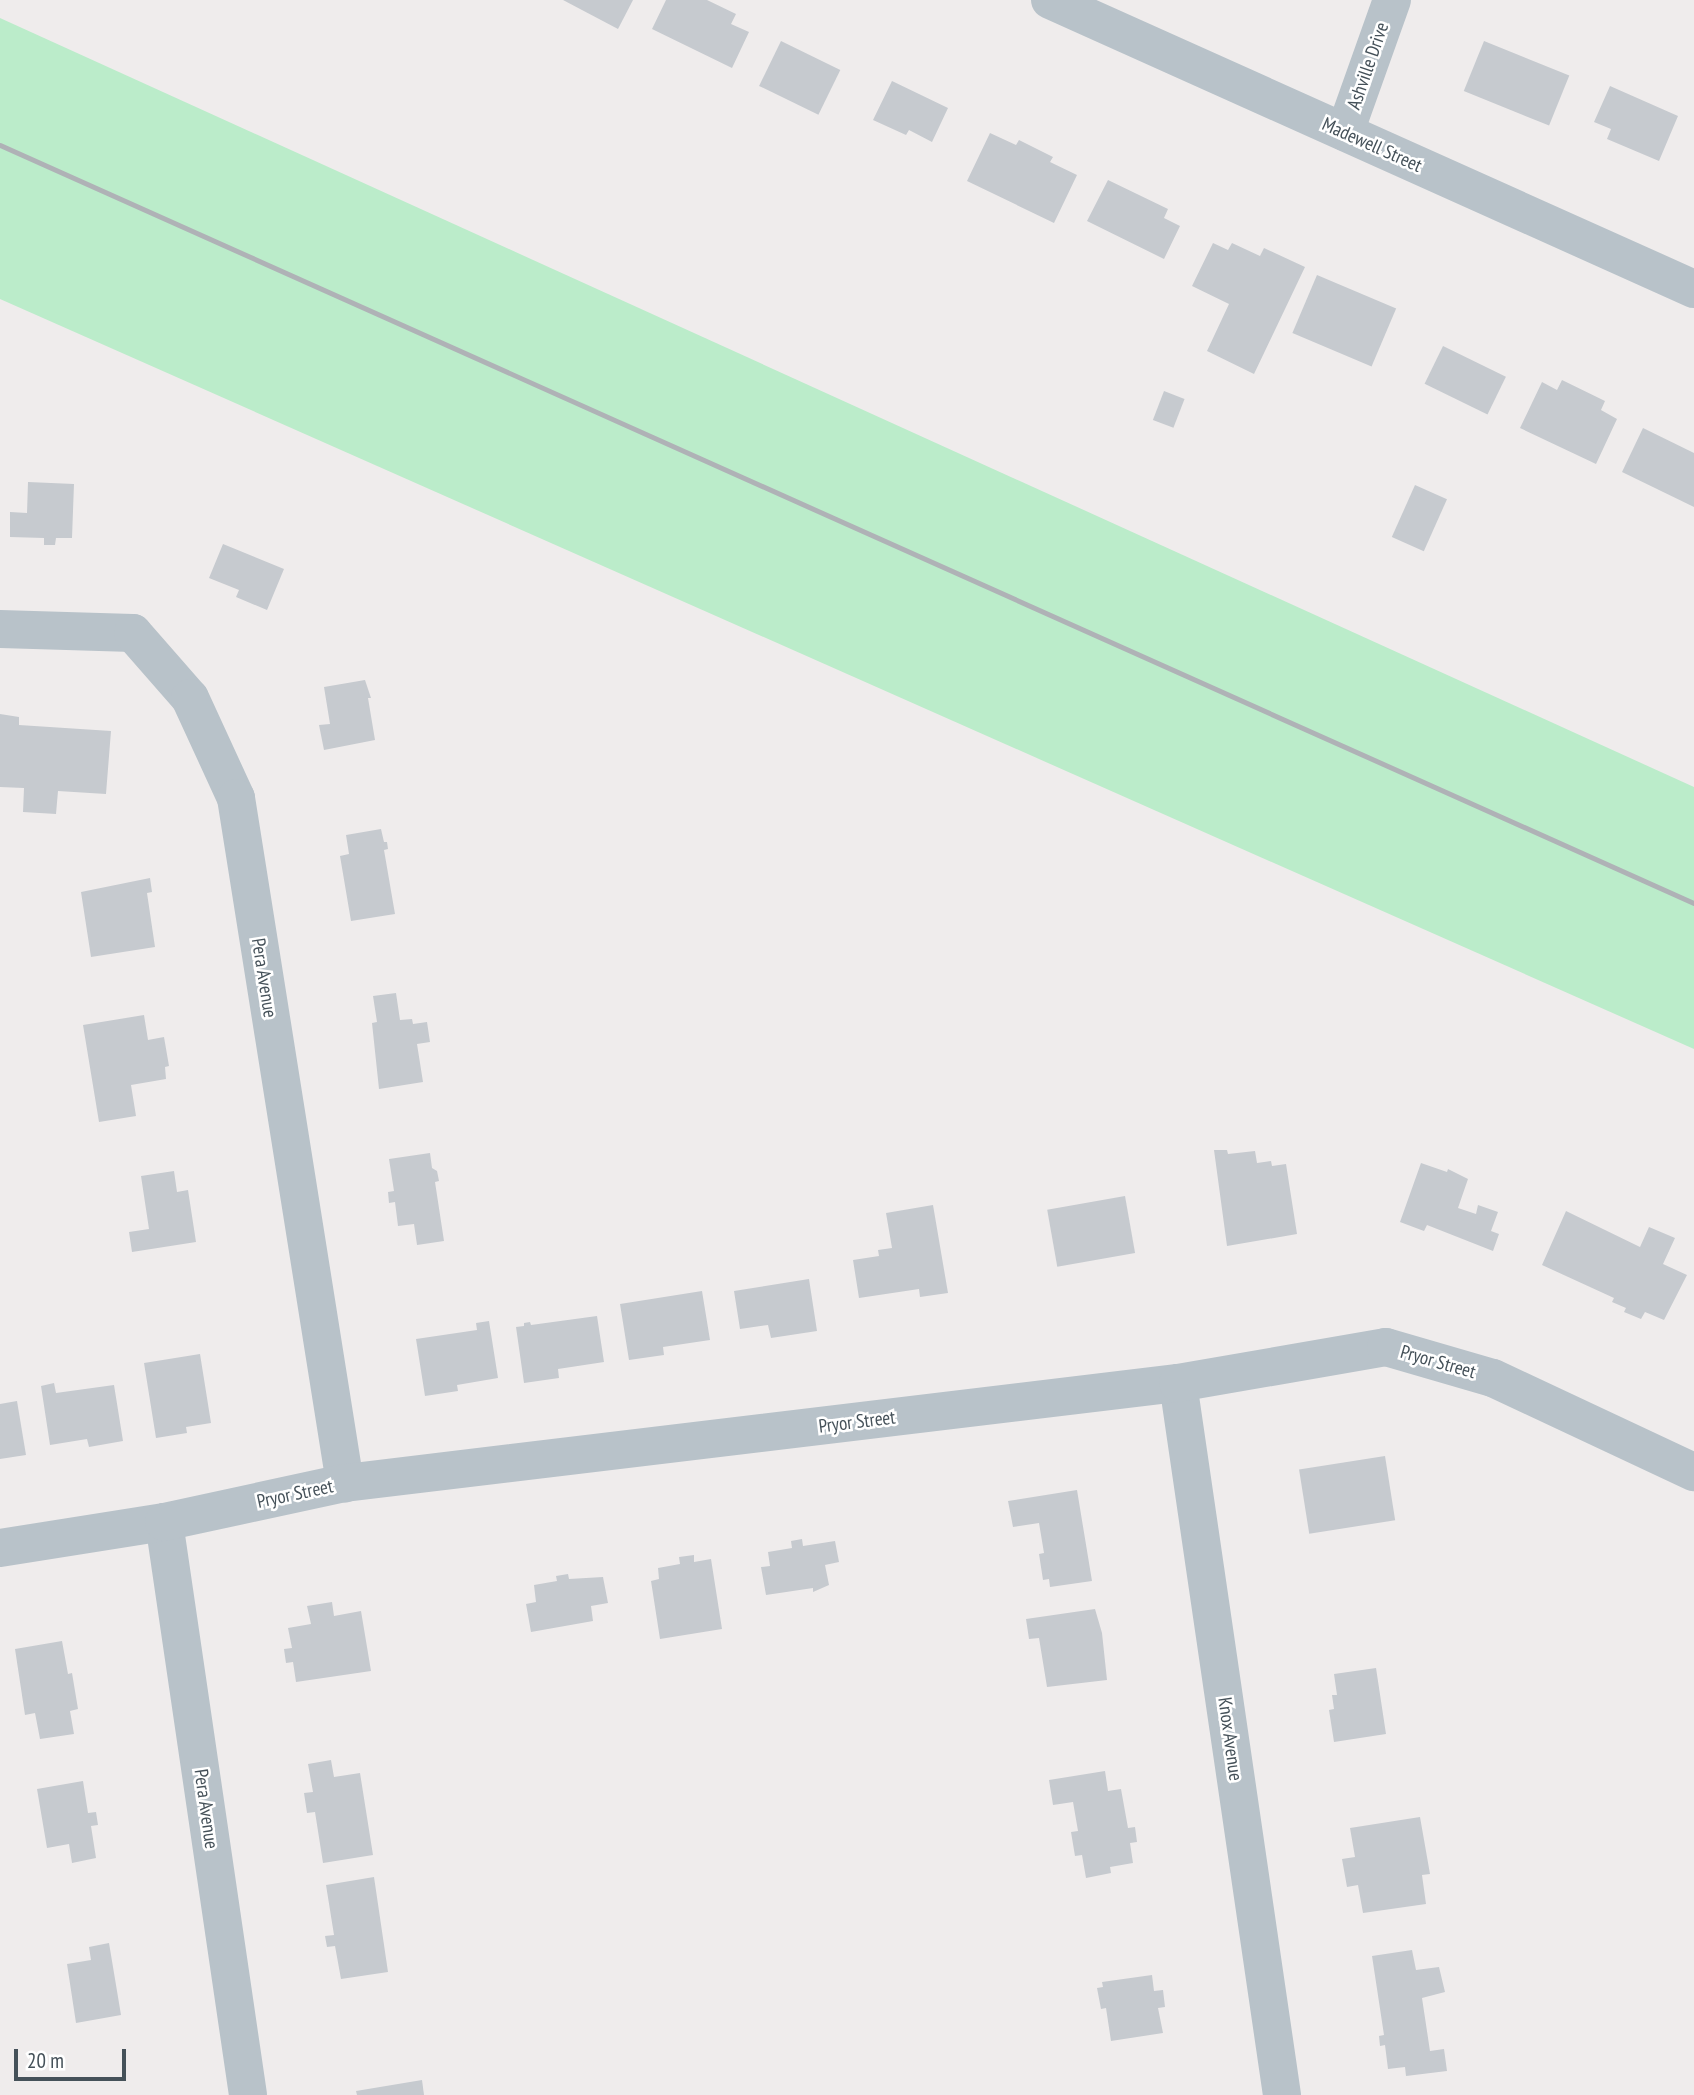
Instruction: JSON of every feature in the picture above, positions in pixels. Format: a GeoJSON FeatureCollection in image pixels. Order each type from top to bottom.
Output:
{"type":"FeatureCollection","features":[{"type":"Feature","properties":{"kind":"street","name":"Madewell Street"},"geometry":{"type":"LineString","coordinates":[[1050,0],[1694,289]]}},
{"type":"Feature","properties":{"kind":"street","name":"Ashville Drive"},"geometry":{"type":"LineString","coordinates":[[1345,132],[1392,0]]}},
{"type":"Feature","properties":{"kind":"street","name":"Pera Avenue"},"geometry":{"type":"LineString","coordinates":[[0,629],[133,633],[190,698],[236,798],[345,1483]]}},
{"type":"Feature","properties":{"kind":"street","name":"Pryor Street"},"geometry":{"type":"LineString","coordinates":[[0,1548],[164,1522],[345,1483],[1178,1383],[1385,1347],[1493,1378],[1694,1472]]}},
{"type":"Feature","properties":{"kind":"street","name":"Knox Avenue"},"geometry":{"type":"LineString","coordinates":[[1178,1383],[1282,2095]]}},
{"type":"Feature","properties":{"kind":"street","name":"Pera Avenue"},"geometry":{"type":"LineString","coordinates":[[164,1522],[248,2095]]}},
{"type":"Feature","properties":{"kind":"green space"},"geometry":{"type":"Polygon","coordinates":[[[0,18],[1694,787],[1694,1049],[0,299],[0,18]]]}},
{"type":"Feature","properties":{"kind":"building"},"geometry":{"type":"Polygon","coordinates":[[[563,0],[633,0],[618,29],[563,0]]]}},
{"type":"Feature","properties":{"kind":"building"},"geometry":{"type":"Polygon","coordinates":[[[666,0],[707,0],[736,14],[731,24],[749,32],[732,68],[652,29],[666,0]]]}},
{"type":"Feature","properties":{"kind":"building"},"geometry":{"type":"Polygon","coordinates":[[[781,41],[840,70],[818,115],[759,86],[781,41]]]}},
{"type":"Feature","properties":{"kind":"building"},"geometry":{"type":"Polygon","coordinates":[[[1484,41],[1569,75],[1549,126],[1464,91],[1484,41]]]}},
{"type":"Feature","properties":{"kind":"building"},"geometry":{"type":"Polygon","coordinates":[[[892,81],[948,108],[932,142],[909,130],[906,135],[873,120],[892,81]]]}},
{"type":"Feature","properties":{"kind":"building"},"geometry":{"type":"Polygon","coordinates":[[[1610,86],[1678,116],[1659,161],[1607,139],[1611,129],[1594,122],[1610,86]]]}},
{"type":"Feature","properties":{"kind":"building"},"geometry":{"type":"Polygon","coordinates":[[[990,133],[1016,145],[1019,140],[1053,157],[1050,162],[1077,175],[1054,223],[967,181],[990,133]]]}},
{"type":"Feature","properties":{"kind":"building"},"geometry":{"type":"Polygon","coordinates":[[[1108,180],[1168,209],[1164,218],[1180,226],[1164,259],[1087,221],[1108,180]]]}},
{"type":"Feature","properties":{"kind":"building"},"geometry":{"type":"Polygon","coordinates":[[[1213,243],[1228,250],[1232,243],[1260,256],[1264,248],[1305,267],[1254,374],[1207,351],[1229,304],[1192,286],[1213,243]]]}},
{"type":"Feature","properties":{"kind":"building"},"geometry":{"type":"Polygon","coordinates":[[[1317,275],[1396,309],[1372,367],[1292,333],[1317,275]]]}},
{"type":"Feature","properties":{"kind":"building"},"geometry":{"type":"Polygon","coordinates":[[[1443,346],[1506,377],[1488,414],[1425,384],[1443,346]]]}},
{"type":"Feature","properties":{"kind":"building"},"geometry":{"type":"Polygon","coordinates":[[[1562,380],[1605,401],[1601,410],[1617,419],[1596,464],[1520,428],[1542,382],[1557,390],[1562,380]]]}},
{"type":"Feature","properties":{"kind":"building"},"geometry":{"type":"Polygon","coordinates":[[[1164,391],[1185,399],[1173,428],[1153,420],[1164,391]]]}},
{"type":"Feature","properties":{"kind":"building"},"geometry":{"type":"Polygon","coordinates":[[[1643,428],[1694,453],[1694,507],[1622,472],[1643,428]]]}},
{"type":"Feature","properties":{"kind":"building"},"geometry":{"type":"Polygon","coordinates":[[[28,482],[74,484],[72,538],[56,538],[55,545],[44,545],[44,538],[10,537],[10,512],[27,513],[28,482]]]}},
{"type":"Feature","properties":{"kind":"building"},"geometry":{"type":"Polygon","coordinates":[[[1415,485],[1447,499],[1424,551],[1392,537],[1415,485]]]}},
{"type":"Feature","properties":{"kind":"building"},"geometry":{"type":"Polygon","coordinates":[[[223,544],[284,569],[267,610],[236,597],[239,590],[209,578],[223,544]]]}},
{"type":"Feature","properties":{"kind":"building"},"geometry":{"type":"Polygon","coordinates":[[[365,680],[371,698],[368,698],[375,740],[324,750],[319,725],[330,724],[324,687],[365,680]]]}},
{"type":"Feature","properties":{"kind":"building"},"geometry":{"type":"Polygon","coordinates":[[[0,714],[19,717],[19,725],[111,731],[106,794],[58,791],[56,814],[23,812],[24,788],[0,787],[0,714]]]}},
{"type":"Feature","properties":{"kind":"building"},"geometry":{"type":"Polygon","coordinates":[[[381,829],[384,842],[387,842],[388,849],[384,850],[395,914],[351,921],[340,856],[349,854],[346,835],[381,829]]]}},
{"type":"Feature","properties":{"kind":"building"},"geometry":{"type":"Polygon","coordinates":[[[150,878],[152,892],[147,893],[155,947],[91,957],[81,892],[150,878]]]}},
{"type":"Feature","properties":{"kind":"building"},"geometry":{"type":"Polygon","coordinates":[[[396,993],[400,1020],[412,1019],[413,1024],[427,1022],[430,1042],[417,1044],[423,1082],[379,1089],[372,1023],[377,1022],[373,996],[396,993]]]}},
{"type":"Feature","properties":{"kind":"building"},"geometry":{"type":"Polygon","coordinates":[[[144,1015],[148,1040],[164,1037],[169,1066],[165,1067],[166,1079],[131,1085],[136,1116],[99,1122],[83,1025],[144,1015]]]}},
{"type":"Feature","properties":{"kind":"building"},"geometry":{"type":"Polygon","coordinates":[[[1214,1150],[1227,1150],[1228,1154],[1255,1151],[1257,1163],[1271,1161],[1272,1166],[1286,1164],[1297,1234],[1227,1246],[1214,1150]]]}},
{"type":"Feature","properties":{"kind":"building"},"geometry":{"type":"Polygon","coordinates":[[[430,1153],[432,1168],[437,1171],[439,1181],[435,1182],[444,1241],[417,1245],[414,1224],[398,1226],[395,1202],[389,1203],[388,1192],[394,1191],[389,1159],[430,1153]]]}},
{"type":"Feature","properties":{"kind":"building"},"geometry":{"type":"Polygon","coordinates":[[[1421,1163],[1447,1172],[1448,1169],[1468,1179],[1458,1208],[1476,1214],[1478,1205],[1498,1212],[1491,1231],[1499,1234],[1493,1251],[1427,1225],[1424,1231],[1400,1222],[1421,1163]]]}},
{"type":"Feature","properties":{"kind":"building"},"geometry":{"type":"Polygon","coordinates":[[[174,1171],[177,1192],[188,1190],[196,1242],[132,1252],[129,1232],[149,1229],[141,1176],[174,1171]]]}},
{"type":"Feature","properties":{"kind":"building"},"geometry":{"type":"Polygon","coordinates":[[[1125,1196],[1135,1253],[1057,1267],[1047,1210],[1125,1196]]]}},
{"type":"Feature","properties":{"kind":"building"},"geometry":{"type":"Polygon","coordinates":[[[933,1205],[948,1293],[920,1297],[919,1289],[859,1298],[853,1260],[879,1256],[878,1250],[892,1248],[886,1213],[933,1205]]]}},
{"type":"Feature","properties":{"kind":"building"},"geometry":{"type":"Polygon","coordinates":[[[1566,1211],[1640,1247],[1649,1227],[1675,1238],[1663,1264],[1687,1275],[1664,1320],[1645,1312],[1641,1319],[1624,1312],[1626,1308],[1612,1302],[1614,1298],[1542,1265],[1566,1211]]]}},
{"type":"Feature","properties":{"kind":"building"},"geometry":{"type":"Polygon","coordinates":[[[809,1279],[817,1331],[771,1338],[768,1325],[740,1329],[734,1291],[809,1279]]]}},
{"type":"Feature","properties":{"kind":"building"},"geometry":{"type":"Polygon","coordinates":[[[702,1291],[710,1340],[663,1347],[664,1355],[629,1360],[620,1304],[702,1291]]]}},
{"type":"Feature","properties":{"kind":"building"},"geometry":{"type":"Polygon","coordinates":[[[597,1316],[604,1362],[558,1369],[559,1378],[524,1383],[516,1327],[530,1322],[531,1325],[597,1316]]]}},
{"type":"Feature","properties":{"kind":"building"},"geometry":{"type":"Polygon","coordinates":[[[489,1321],[498,1378],[457,1385],[458,1391],[425,1396],[416,1339],[477,1330],[476,1323],[489,1321]]]}},
{"type":"Feature","properties":{"kind":"building"},"geometry":{"type":"Polygon","coordinates":[[[200,1354],[211,1423],[186,1427],[187,1433],[156,1438],[144,1363],[200,1354]]]}},
{"type":"Feature","properties":{"kind":"building"},"geometry":{"type":"Polygon","coordinates":[[[54,1383],[56,1393],[114,1385],[123,1441],[89,1447],[87,1439],[50,1445],[41,1386],[54,1383]]]}},
{"type":"Feature","properties":{"kind":"building"},"geometry":{"type":"Polygon","coordinates":[[[17,1401],[26,1455],[0,1459],[0,1404],[17,1401]]]}},
{"type":"Feature","properties":{"kind":"building"},"geometry":{"type":"Polygon","coordinates":[[[1385,1456],[1395,1520],[1309,1534],[1299,1470],[1385,1456]]]}},
{"type":"Feature","properties":{"kind":"building"},"geometry":{"type":"Polygon","coordinates":[[[1077,1490],[1092,1581],[1050,1587],[1049,1579],[1043,1580],[1039,1554],[1044,1553],[1039,1523],[1013,1527],[1008,1501],[1077,1490]]]}},
{"type":"Feature","properties":{"kind":"building"},"geometry":{"type":"Polygon","coordinates":[[[802,1539],[803,1546],[835,1541],[839,1562],[825,1565],[829,1585],[813,1592],[813,1588],[766,1595],[761,1567],[770,1566],[768,1552],[792,1548],[791,1541],[802,1539]]]}},
{"type":"Feature","properties":{"kind":"building"},"geometry":{"type":"Polygon","coordinates":[[[694,1555],[694,1562],[711,1559],[722,1629],[660,1639],[651,1581],[659,1579],[658,1568],[680,1564],[679,1557],[694,1555]]]}},
{"type":"Feature","properties":{"kind":"building"},"geometry":{"type":"Polygon","coordinates":[[[568,1574],[569,1579],[603,1577],[608,1603],[591,1606],[593,1621],[531,1632],[526,1604],[536,1602],[534,1585],[557,1581],[556,1576],[568,1574]]]}},
{"type":"Feature","properties":{"kind":"building"},"geometry":{"type":"Polygon","coordinates":[[[332,1602],[334,1616],[361,1611],[371,1671],[296,1682],[293,1662],[286,1663],[284,1649],[292,1648],[288,1628],[311,1624],[307,1606],[332,1602]]]}},
{"type":"Feature","properties":{"kind":"building"},"geometry":{"type":"Polygon","coordinates":[[[1095,1609],[1102,1633],[1107,1680],[1047,1687],[1039,1638],[1029,1639],[1026,1619],[1095,1609]]]}},
{"type":"Feature","properties":{"kind":"building"},"geometry":{"type":"Polygon","coordinates":[[[62,1641],[68,1674],[72,1673],[78,1709],[70,1711],[74,1734],[40,1739],[35,1713],[25,1715],[15,1649],[62,1641]]]}},
{"type":"Feature","properties":{"kind":"building"},"geometry":{"type":"Polygon","coordinates":[[[1376,1668],[1386,1734],[1334,1742],[1329,1710],[1334,1709],[1332,1695],[1337,1695],[1334,1674],[1376,1668]]]}},
{"type":"Feature","properties":{"kind":"building"},"geometry":{"type":"Polygon","coordinates":[[[331,1760],[334,1777],[360,1773],[373,1855],[323,1863],[315,1812],[307,1813],[304,1793],[313,1792],[308,1764],[331,1760]]]}},
{"type":"Feature","properties":{"kind":"building"},"geometry":{"type":"Polygon","coordinates":[[[1105,1771],[1108,1791],[1121,1789],[1128,1828],[1135,1827],[1137,1842],[1130,1843],[1133,1863],[1110,1867],[1111,1873],[1086,1878],[1082,1855],[1075,1856],[1071,1832],[1078,1831],[1073,1802],[1053,1805],[1049,1780],[1105,1771]]]}},
{"type":"Feature","properties":{"kind":"building"},"geometry":{"type":"Polygon","coordinates":[[[83,1781],[88,1813],[96,1812],[98,1825],[91,1826],[96,1858],[72,1863],[69,1844],[47,1848],[37,1789],[83,1781]]]}},
{"type":"Feature","properties":{"kind":"building"},"geometry":{"type":"Polygon","coordinates":[[[1420,1817],[1430,1874],[1422,1875],[1426,1904],[1363,1913],[1358,1885],[1347,1887],[1342,1859],[1355,1857],[1350,1828],[1420,1817]]]}},
{"type":"Feature","properties":{"kind":"building"},"geometry":{"type":"Polygon","coordinates":[[[374,1877],[388,1972],[341,1979],[335,1946],[327,1947],[325,1936],[334,1935],[326,1885],[374,1877]]]}},
{"type":"Feature","properties":{"kind":"building"},"geometry":{"type":"Polygon","coordinates":[[[109,1943],[121,2015],[76,2023],[67,1964],[91,1960],[89,1947],[109,1943]]]}},
{"type":"Feature","properties":{"kind":"building"},"geometry":{"type":"Polygon","coordinates":[[[1412,1950],[1416,1970],[1439,1967],[1445,1992],[1422,1998],[1430,2051],[1444,2049],[1447,2071],[1406,2076],[1405,2067],[1388,2069],[1385,2045],[1380,2046],[1379,2036],[1384,2035],[1372,1956],[1412,1950]]]}},
{"type":"Feature","properties":{"kind":"building"},"geometry":{"type":"Polygon","coordinates":[[[1152,1975],[1154,1991],[1163,1990],[1165,2007],[1158,2008],[1163,2033],[1111,2041],[1106,2008],[1101,2009],[1097,1988],[1103,1987],[1102,1982],[1152,1975]]]}},
{"type":"Feature","properties":{"kind":"building"},"geometry":{"type":"Polygon","coordinates":[[[422,2080],[424,2095],[357,2095],[356,2091],[422,2080]]]}},
{"type":"Feature","properties":{"kind":"railway"},"geometry":{"type":"LineString","coordinates":[[0,145],[1694,903]]}}]}
